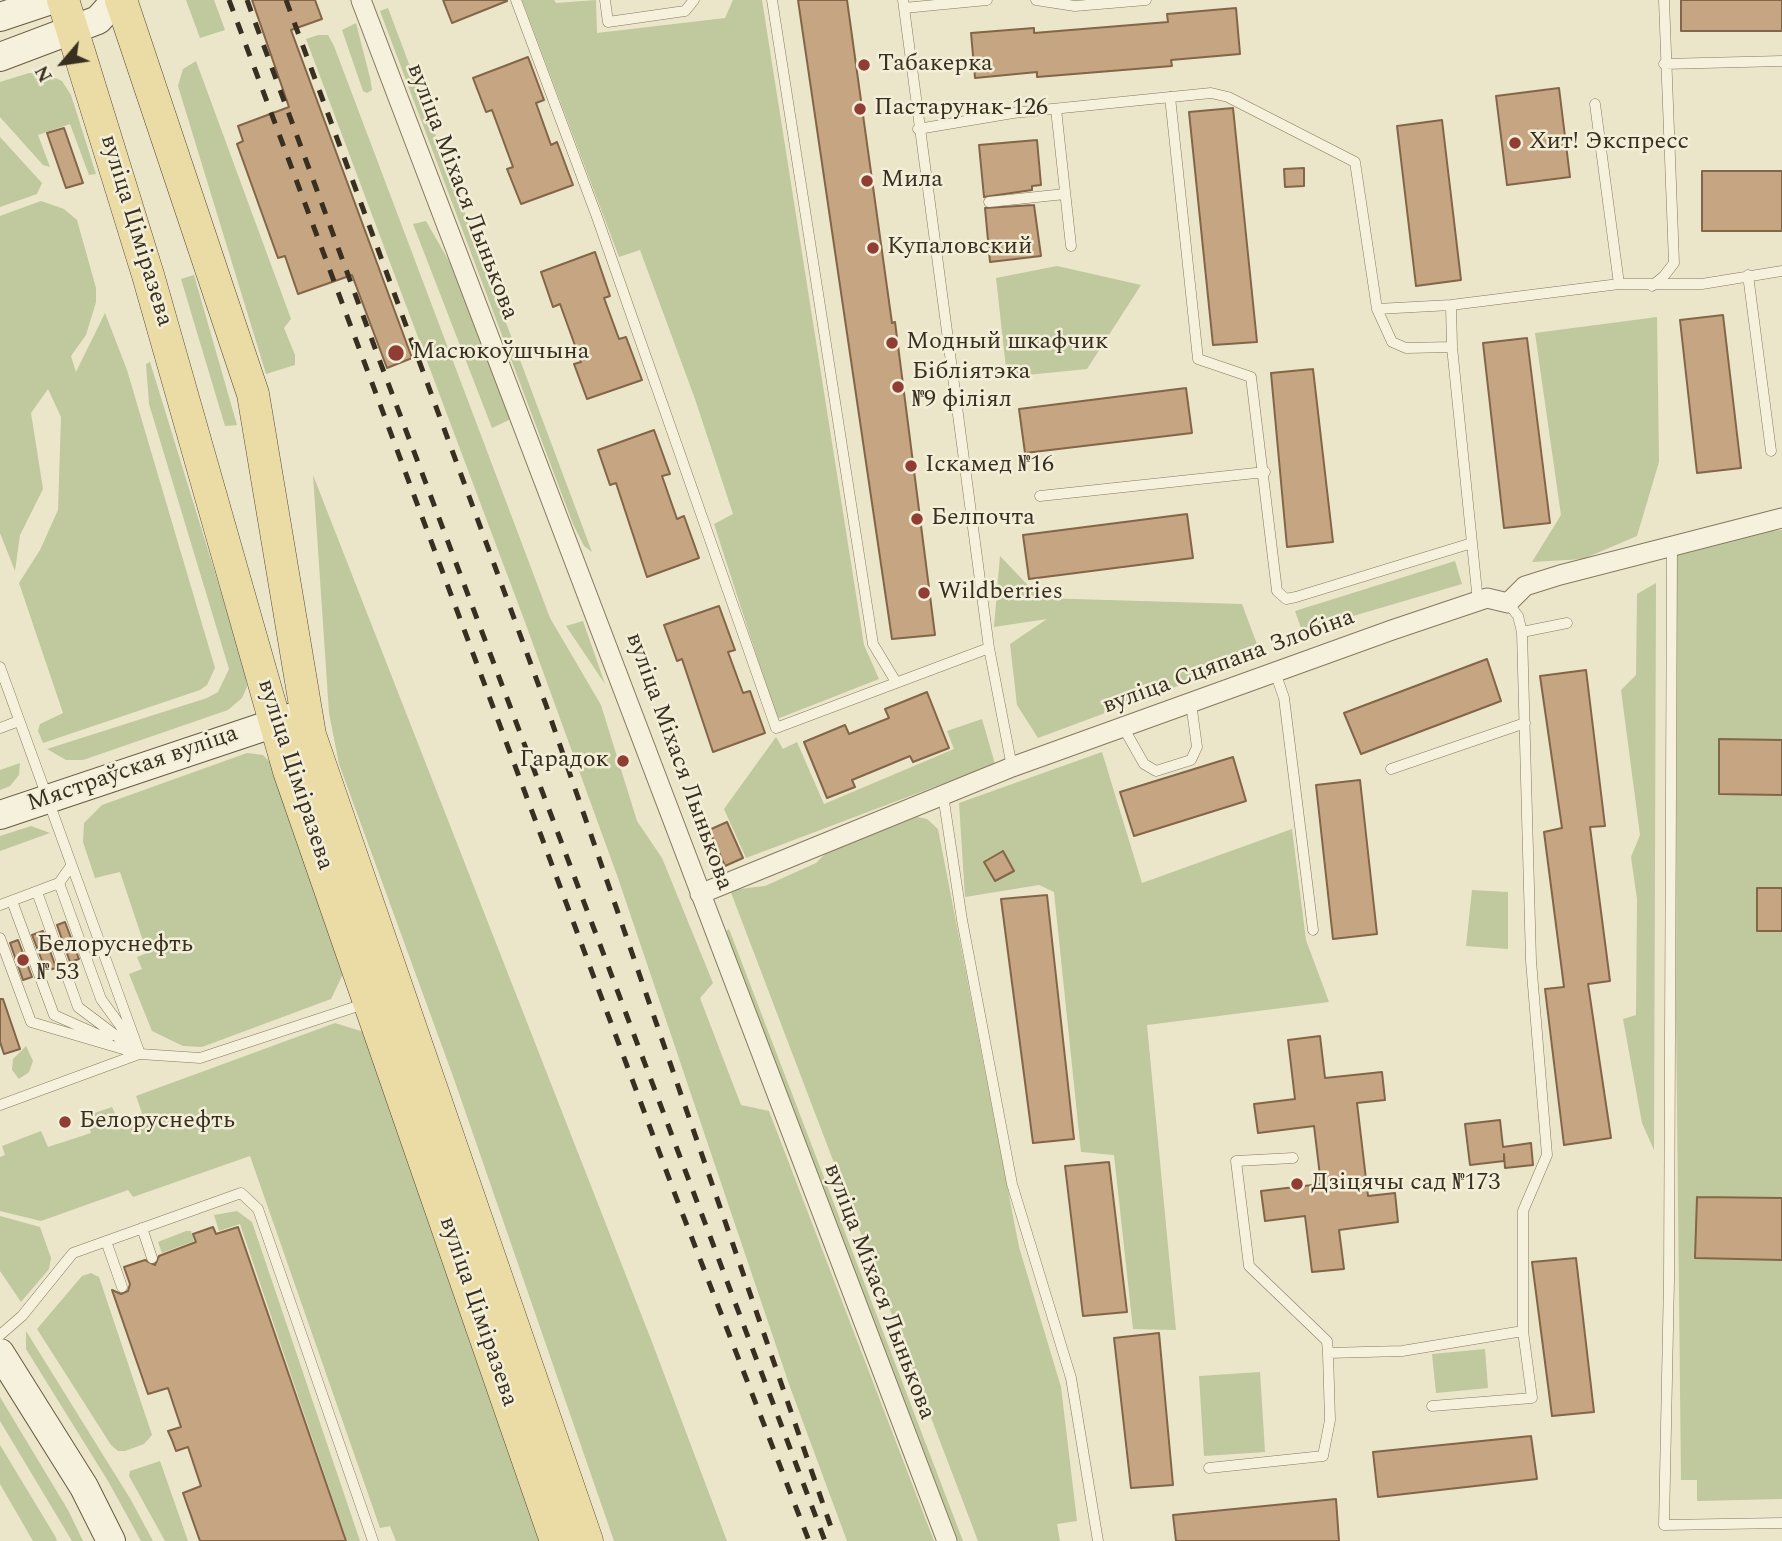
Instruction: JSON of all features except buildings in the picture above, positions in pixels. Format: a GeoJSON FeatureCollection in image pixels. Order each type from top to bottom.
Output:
{"type":"FeatureCollection","features":[{"type":"Feature","properties":{"kind":"main road","name":"вуліца Ціміразева"},"geometry":{"type":"LineString","coordinates":[[63,0],[152,288],[275,723],[384,997],[587,1541]]}},
{"type":"Feature","properties":{"kind":"main road","name":"вуліца Ціміразева"},"geometry":{"type":"LineString","coordinates":[[118,0],[253,394],[310,735],[384,997],[556,1541]]}},
{"type":"Feature","properties":{"kind":"street"},"geometry":{"type":"LineString","coordinates":[[0,17],[51,0]]}},
{"type":"Feature","properties":{"kind":"street"},"geometry":{"type":"LineString","coordinates":[[0,57],[98,20],[118,0]]}},
{"type":"Feature","properties":{"kind":"street","name":"вуліца Міхася Лынькова"},"geometry":{"type":"LineString","coordinates":[[361,0],[598,616],[700,894],[947,1541]]}},
{"type":"Feature","properties":{"kind":"street"},"geometry":{"type":"LineString","coordinates":[[1508,603],[1525,586],[1782,518]]}},
{"type":"Feature","properties":{"kind":"street","name":"вуліца Сцяпана Злобіна"},"geometry":{"type":"LineString","coordinates":[[700,894],[1012,767],[1275,672],[1478,602],[1499,598],[1508,603]]}},
{"type":"Feature","properties":{"kind":"street","name":"Мястраўская вуліца"},"geometry":{"type":"LineString","coordinates":[[0,815],[306,713]]}},
{"type":"Feature","properties":{"kind":"street"},"geometry":{"type":"LineString","coordinates":[[0,1353],[84,1487],[111,1541]]}},
{"type":"Feature","properties":{"kind":"lane"},"geometry":{"type":"LineString","coordinates":[[516,0],[601,228],[776,728],[989,648]]}},
{"type":"Feature","properties":{"kind":"lane"},"geometry":{"type":"LineString","coordinates":[[605,0],[608,22],[685,10],[694,0]]}},
{"type":"Feature","properties":{"kind":"lane"},"geometry":{"type":"LineString","coordinates":[[772,0],[873,644],[896,682]]}},
{"type":"Feature","properties":{"kind":"lane"},"geometry":{"type":"LineString","coordinates":[[987,0],[903,4],[989,648],[1012,767]]}},
{"type":"Feature","properties":{"kind":"lane"},"geometry":{"type":"LineString","coordinates":[[1036,0],[1075,3],[1146,0]]}},
{"type":"Feature","properties":{"kind":"lane"},"geometry":{"type":"LineString","coordinates":[[1652,286],[1674,263],[1664,64],[1664,0]]}},
{"type":"Feature","properties":{"kind":"lane"},"geometry":{"type":"LineString","coordinates":[[1664,64],[1782,61]]}},
{"type":"Feature","properties":{"kind":"lane"},"geometry":{"type":"LineString","coordinates":[[918,129],[1056,109],[1170,97],[1211,93],[1228,97],[1355,162],[1377,309],[1392,342],[1406,348],[1452,347]]}},
{"type":"Feature","properties":{"kind":"lane"},"geometry":{"type":"LineString","coordinates":[[1170,97],[1198,359],[1251,377],[1265,472],[1277,591],[1286,599],[1472,543]]}},
{"type":"Feature","properties":{"kind":"lane"},"geometry":{"type":"LineString","coordinates":[[1595,104],[1619,284]]}},
{"type":"Feature","properties":{"kind":"lane"},"geometry":{"type":"LineString","coordinates":[[1056,109],[1071,246]]}},
{"type":"Feature","properties":{"kind":"lane"},"geometry":{"type":"LineString","coordinates":[[989,202],[1065,194]]}},
{"type":"Feature","properties":{"kind":"lane"},"geometry":{"type":"LineString","coordinates":[[1377,309],[1451,305],[1619,284],[1702,284],[1782,271]]}},
{"type":"Feature","properties":{"kind":"lane"},"geometry":{"type":"LineString","coordinates":[[1748,275],[1772,451]]}},
{"type":"Feature","properties":{"kind":"lane"},"geometry":{"type":"LineString","coordinates":[[1451,305],[1452,347],[1478,602]]}},
{"type":"Feature","properties":{"kind":"lane"},"geometry":{"type":"LineString","coordinates":[[1040,496],[1265,472]]}},
{"type":"Feature","properties":{"kind":"lane"},"geometry":{"type":"LineString","coordinates":[[1672,545],[1667,1010],[1669,1280],[1664,1525],[1782,1522]]}},
{"type":"Feature","properties":{"kind":"lane"},"geometry":{"type":"LineString","coordinates":[[1432,1406],[1532,1398],[1523,1331],[1523,1211],[1546,1155],[1531,961],[1522,632],[1518,616],[1508,603]]}},
{"type":"Feature","properties":{"kind":"lane"},"geometry":{"type":"LineString","coordinates":[[1522,632],[1567,623]]}},
{"type":"Feature","properties":{"kind":"lane"},"geometry":{"type":"LineString","coordinates":[[0,667],[140,1054]]}},
{"type":"Feature","properties":{"kind":"lane"},"geometry":{"type":"LineString","coordinates":[[1275,672],[1284,698],[1312,930]]}},
{"type":"Feature","properties":{"kind":"lane"},"geometry":{"type":"LineString","coordinates":[[1123,727],[1144,764],[1156,771],[1191,760],[1197,747],[1191,703]]}},
{"type":"Feature","properties":{"kind":"lane"},"geometry":{"type":"LineString","coordinates":[[0,728],[19,722]]}},
{"type":"Feature","properties":{"kind":"lane"},"geometry":{"type":"LineString","coordinates":[[1391,769],[1525,723]]}},
{"type":"Feature","properties":{"kind":"lane"},"geometry":{"type":"LineString","coordinates":[[943,795],[962,920],[1012,1184],[1071,1378],[1098,1541]]}},
{"type":"Feature","properties":{"kind":"lane"},"geometry":{"type":"LineString","coordinates":[[0,905],[59,883],[71,866]]}},
{"type":"Feature","properties":{"kind":"lane"},"geometry":{"type":"LineString","coordinates":[[59,883],[102,999],[140,1054]]}},
{"type":"Feature","properties":{"kind":"lane"},"geometry":{"type":"LineString","coordinates":[[37,892],[78,1007],[140,1054]]}},
{"type":"Feature","properties":{"kind":"lane"},"geometry":{"type":"LineString","coordinates":[[12,901],[54,1015],[140,1054]]}},
{"type":"Feature","properties":{"kind":"lane"},"geometry":{"type":"LineString","coordinates":[[0,938],[31,1023],[140,1054],[200,1058],[384,997]]}},
{"type":"Feature","properties":{"kind":"lane"},"geometry":{"type":"LineString","coordinates":[[0,1105],[140,1054]]}},
{"type":"Feature","properties":{"kind":"lane"},"geometry":{"type":"LineString","coordinates":[[1209,1468],[1323,1455],[1330,1420],[1327,1340],[1249,1266],[1236,1161],[1293,1158]]}},
{"type":"Feature","properties":{"kind":"lane"},"geometry":{"type":"LineString","coordinates":[[0,1335],[22,1316],[73,1253],[241,1193],[258,1209],[373,1541]]}},
{"type":"Feature","properties":{"kind":"lane"},"geometry":{"type":"LineString","coordinates":[[142,1228],[152,1258]]}},
{"type":"Feature","properties":{"kind":"lane"},"geometry":{"type":"LineString","coordinates":[[106,1241],[122,1287]]}},
{"type":"Feature","properties":{"kind":"lane"},"geometry":{"type":"LineString","coordinates":[[1328,1353],[1402,1351],[1523,1331]]}},
{"type":"Feature","properties":{"kind":"green space"},"geometry":{"type":"Polygon","coordinates":[[[186,0],[214,0],[225,30],[200,38],[186,0]]]}},
{"type":"Feature","properties":{"kind":"green space"},"geometry":{"type":"Polygon","coordinates":[[[522,0],[554,0],[556,3],[596,0],[597,33],[725,18],[733,0],[762,0],[864,645],[879,679],[777,719],[714,524],[733,514],[695,399],[640,250],[619,257],[522,0]]]}},
{"type":"Feature","properties":{"kind":"green space"},"geometry":{"type":"Polygon","coordinates":[[[388,8],[592,552],[584,546],[573,524],[380,11],[388,8]]]}},
{"type":"Feature","properties":{"kind":"green space"},"geometry":{"type":"Polygon","coordinates":[[[356,23],[372,90],[367,93],[363,91],[342,30],[356,23]]]}},
{"type":"Feature","properties":{"kind":"green space"},"geometry":{"type":"Polygon","coordinates":[[[328,35],[334,46],[550,618],[601,705],[637,821],[662,858],[713,983],[700,998],[741,1105],[769,1111],[934,1541],[847,1541],[790,1387],[618,878],[306,39],[328,35]]]}},
{"type":"Feature","properties":{"kind":"green space"},"geometry":{"type":"Polygon","coordinates":[[[196,61],[291,319],[284,328],[295,355],[295,365],[266,374],[178,86],[183,69],[196,61]]]}},
{"type":"Feature","properties":{"kind":"green space"},"geometry":{"type":"Polygon","coordinates":[[[29,73],[47,74],[62,81],[71,95],[96,174],[89,175],[70,124],[38,135],[50,167],[43,165],[0,117],[0,82],[29,73]]]}},
{"type":"Feature","properties":{"kind":"green space"},"geometry":{"type":"Polygon","coordinates":[[[0,137],[42,183],[37,194],[0,207],[0,137]]]}},
{"type":"Feature","properties":{"kind":"green space"},"geometry":{"type":"Polygon","coordinates":[[[41,201],[64,209],[77,220],[96,288],[96,302],[86,335],[71,356],[76,372],[105,313],[127,370],[215,668],[207,685],[200,690],[43,743],[38,731],[40,724],[63,713],[19,583],[40,550],[58,510],[61,417],[48,389],[31,413],[43,489],[20,535],[15,571],[0,533],[0,216],[41,201]]]}},
{"type":"Feature","properties":{"kind":"green space"},"geometry":{"type":"Polygon","coordinates":[[[426,221],[450,263],[511,419],[492,428],[413,224],[426,221]]]}},
{"type":"Feature","properties":{"kind":"green space"},"geometry":{"type":"Polygon","coordinates":[[[1057,266],[1141,285],[1087,369],[1007,377],[996,278],[1057,266]]]}},
{"type":"Feature","properties":{"kind":"green space"},"geometry":{"type":"Polygon","coordinates":[[[194,275],[237,425],[225,426],[181,279],[194,275]]]}},
{"type":"Feature","properties":{"kind":"green space"},"geometry":{"type":"Polygon","coordinates":[[[1657,317],[1659,462],[1637,536],[1583,559],[1532,562],[1561,515],[1535,333],[1657,317]]]}},
{"type":"Feature","properties":{"kind":"green space"},"geometry":{"type":"Polygon","coordinates":[[[150,362],[245,670],[247,687],[242,698],[228,710],[83,760],[66,760],[47,749],[207,698],[218,692],[229,669],[149,404],[146,364],[150,362]]]}},
{"type":"Feature","properties":{"kind":"green space"},"geometry":{"type":"Polygon","coordinates":[[[313,475],[652,1342],[727,1541],[614,1541],[454,1079],[339,764],[329,713],[313,475]]]}},
{"type":"Feature","properties":{"kind":"green space"},"geometry":{"type":"Polygon","coordinates":[[[1782,530],[1782,1499],[1697,1501],[1697,1480],[1681,1480],[1676,1015],[1677,548],[1739,533],[1782,530]]]}},
{"type":"Feature","properties":{"kind":"green space"},"geometry":{"type":"Polygon","coordinates":[[[1000,556],[1040,598],[1242,604],[1261,655],[1038,738],[1017,705],[1010,644],[1047,619],[994,627],[1000,556]]]}},
{"type":"Feature","properties":{"kind":"green space"},"geometry":{"type":"Polygon","coordinates":[[[1455,561],[1462,584],[1302,631],[1295,611],[1455,561]]]}},
{"type":"Feature","properties":{"kind":"green space"},"geometry":{"type":"Polygon","coordinates":[[[1656,583],[1654,1150],[1642,1123],[1623,1019],[1636,1015],[1637,899],[1631,857],[1640,835],[1621,690],[1636,675],[1637,594],[1656,583]]]}},
{"type":"Feature","properties":{"kind":"green space"},"geometry":{"type":"Polygon","coordinates":[[[583,621],[605,684],[566,626],[583,621]]]}},
{"type":"Feature","properties":{"kind":"green space"},"geometry":{"type":"Polygon","coordinates":[[[982,719],[995,764],[746,858],[724,809],[776,737],[783,749],[797,742],[824,804],[954,749],[947,731],[982,719]]]}},
{"type":"Feature","properties":{"kind":"green space"},"geometry":{"type":"Polygon","coordinates":[[[1102,752],[1142,883],[1292,829],[1306,940],[1329,1002],[1147,1025],[1176,1330],[1133,1329],[1114,1155],[1081,1152],[1054,892],[1039,885],[965,897],[959,803],[1102,752]]]}},
{"type":"Feature","properties":{"kind":"green space"},"geometry":{"type":"Polygon","coordinates":[[[247,753],[263,755],[272,764],[344,972],[331,999],[202,1047],[183,1046],[152,1031],[129,974],[142,969],[137,957],[147,953],[120,872],[95,878],[83,842],[84,823],[102,805],[247,753]]]}},
{"type":"Feature","properties":{"kind":"green space"},"geometry":{"type":"Polygon","coordinates":[[[20,763],[19,775],[10,786],[0,790],[0,770],[20,763]]]}},
{"type":"Feature","properties":{"kind":"green space"},"geometry":{"type":"Polygon","coordinates":[[[917,817],[927,819],[938,829],[1019,1247],[1061,1387],[1077,1521],[1057,1524],[1060,1541],[978,1541],[730,890],[765,886],[816,863],[827,852],[917,817]]]}},
{"type":"Feature","properties":{"kind":"green space"},"geometry":{"type":"Polygon","coordinates":[[[31,826],[50,833],[0,851],[0,836],[31,826]]]}},
{"type":"Feature","properties":{"kind":"green space"},"geometry":{"type":"Polygon","coordinates":[[[1472,890],[1508,892],[1508,949],[1466,946],[1472,890]]]}},
{"type":"Feature","properties":{"kind":"green space"},"geometry":{"type":"Polygon","coordinates":[[[729,929],[963,1541],[958,1541],[725,932],[729,929]]]}},
{"type":"Feature","properties":{"kind":"green space"},"geometry":{"type":"Polygon","coordinates":[[[335,1023],[364,1032],[543,1541],[396,1541],[390,1526],[380,1528],[250,1156],[133,1197],[128,1190],[41,1221],[0,1211],[0,1157],[5,1155],[2,1146],[41,1131],[48,1147],[91,1133],[86,1116],[112,1107],[119,1122],[142,1113],[136,1096],[335,1023]]]}},
{"type":"Feature","properties":{"kind":"green space"},"geometry":{"type":"Polygon","coordinates":[[[26,1046],[33,1061],[29,1072],[19,1079],[12,1070],[13,1059],[26,1046]]]}},
{"type":"Feature","properties":{"kind":"green space"},"geometry":{"type":"Polygon","coordinates":[[[237,1211],[252,1222],[360,1541],[347,1541],[240,1224],[219,1231],[214,1215],[237,1211]]]}},
{"type":"Feature","properties":{"kind":"green space"},"geometry":{"type":"Polygon","coordinates":[[[0,1216],[40,1227],[51,1258],[49,1269],[21,1302],[0,1271],[0,1216]]]}},
{"type":"Feature","properties":{"kind":"green space"},"geometry":{"type":"Polygon","coordinates":[[[191,1231],[194,1241],[162,1253],[158,1242],[191,1231]]]}},
{"type":"Feature","properties":{"kind":"green space"},"geometry":{"type":"Polygon","coordinates":[[[91,1273],[99,1277],[152,1435],[144,1444],[125,1451],[118,1451],[111,1445],[37,1329],[82,1276],[91,1273]]]}},
{"type":"Feature","properties":{"kind":"green space"},"geometry":{"type":"Polygon","coordinates":[[[26,1331],[131,1500],[153,1541],[141,1541],[108,1481],[26,1349],[26,1331]]]}},
{"type":"Feature","properties":{"kind":"green space"},"geometry":{"type":"Polygon","coordinates":[[[1485,1349],[1488,1388],[1436,1393],[1432,1354],[1485,1349]]]}},
{"type":"Feature","properties":{"kind":"green space"},"geometry":{"type":"Polygon","coordinates":[[[1260,1372],[1265,1452],[1204,1456],[1199,1376],[1260,1372]]]}},
{"type":"Feature","properties":{"kind":"green space"},"geometry":{"type":"Polygon","coordinates":[[[0,1397],[68,1510],[83,1541],[72,1541],[0,1421],[0,1397]]]}},
{"type":"Feature","properties":{"kind":"green space"},"geometry":{"type":"Polygon","coordinates":[[[0,1445],[57,1541],[33,1541],[0,1484],[0,1445]]]}},
{"type":"Feature","properties":{"kind":"green space"},"geometry":{"type":"Polygon","coordinates":[[[160,1461],[188,1541],[165,1541],[129,1476],[130,1471],[160,1461]]]}},
{"type":"Feature","properties":{"kind":"railway"},"geometry":{"type":"LineString","coordinates":[[229,0],[676,1197],[809,1541]]}},
{"type":"Feature","properties":{"kind":"railway"},"geometry":{"type":"LineString","coordinates":[[247,0],[379,359],[825,1541]]}},
{"type":"Feature","properties":{"kind":"railway"},"geometry":{"type":"LineString","coordinates":[[286,0],[546,705],[832,1530]]}},
{"type":"Feature","properties":{"kind":"place","name":"Табакерка"},"geometry":{"type":"Point","coordinates":[864,65]}},
{"type":"Feature","properties":{"kind":"place","name":"Пастарунак-126"},"geometry":{"type":"Point","coordinates":[860,109]}},
{"type":"Feature","properties":{"kind":"place","name":"Хит! Экспресс"},"geometry":{"type":"Point","coordinates":[1515,143]}},
{"type":"Feature","properties":{"kind":"place","name":"Мила"},"geometry":{"type":"Point","coordinates":[867,181]}},
{"type":"Feature","properties":{"kind":"place","name":"Купаловский"},"geometry":{"type":"Point","coordinates":[873,248]}},
{"type":"Feature","properties":{"kind":"place","name":"Модный шкафчик"},"geometry":{"type":"Point","coordinates":[892,343]}},
{"type":"Feature","properties":{"kind":"place","name":"Масюкоўшчына"},"geometry":{"type":"Point","coordinates":[396,353]}},
{"type":"Feature","properties":{"kind":"place","name":"Бібліятэка №9 філіял"},"geometry":{"type":"Point","coordinates":[898,387]}},
{"type":"Feature","properties":{"kind":"place","name":"Іскамед №16"},"geometry":{"type":"Point","coordinates":[911,466]}},
{"type":"Feature","properties":{"kind":"place","name":"Белпочта"},"geometry":{"type":"Point","coordinates":[917,519]}},
{"type":"Feature","properties":{"kind":"place","name":"Wildberries"},"geometry":{"type":"Point","coordinates":[924,593]}},
{"type":"Feature","properties":{"kind":"place","name":"Гарадок"},"geometry":{"type":"Point","coordinates":[623,761]}},
{"type":"Feature","properties":{"kind":"place","name":"Белоруснефть № 53"},"geometry":{"type":"Point","coordinates":[23,960]}},
{"type":"Feature","properties":{"kind":"place","name":"Белоруснефть"},"geometry":{"type":"Point","coordinates":[65,1122]}},
{"type":"Feature","properties":{"kind":"place","name":"Дзіцячы сад №173"},"geometry":{"type":"Point","coordinates":[1297,1184]}}]}
